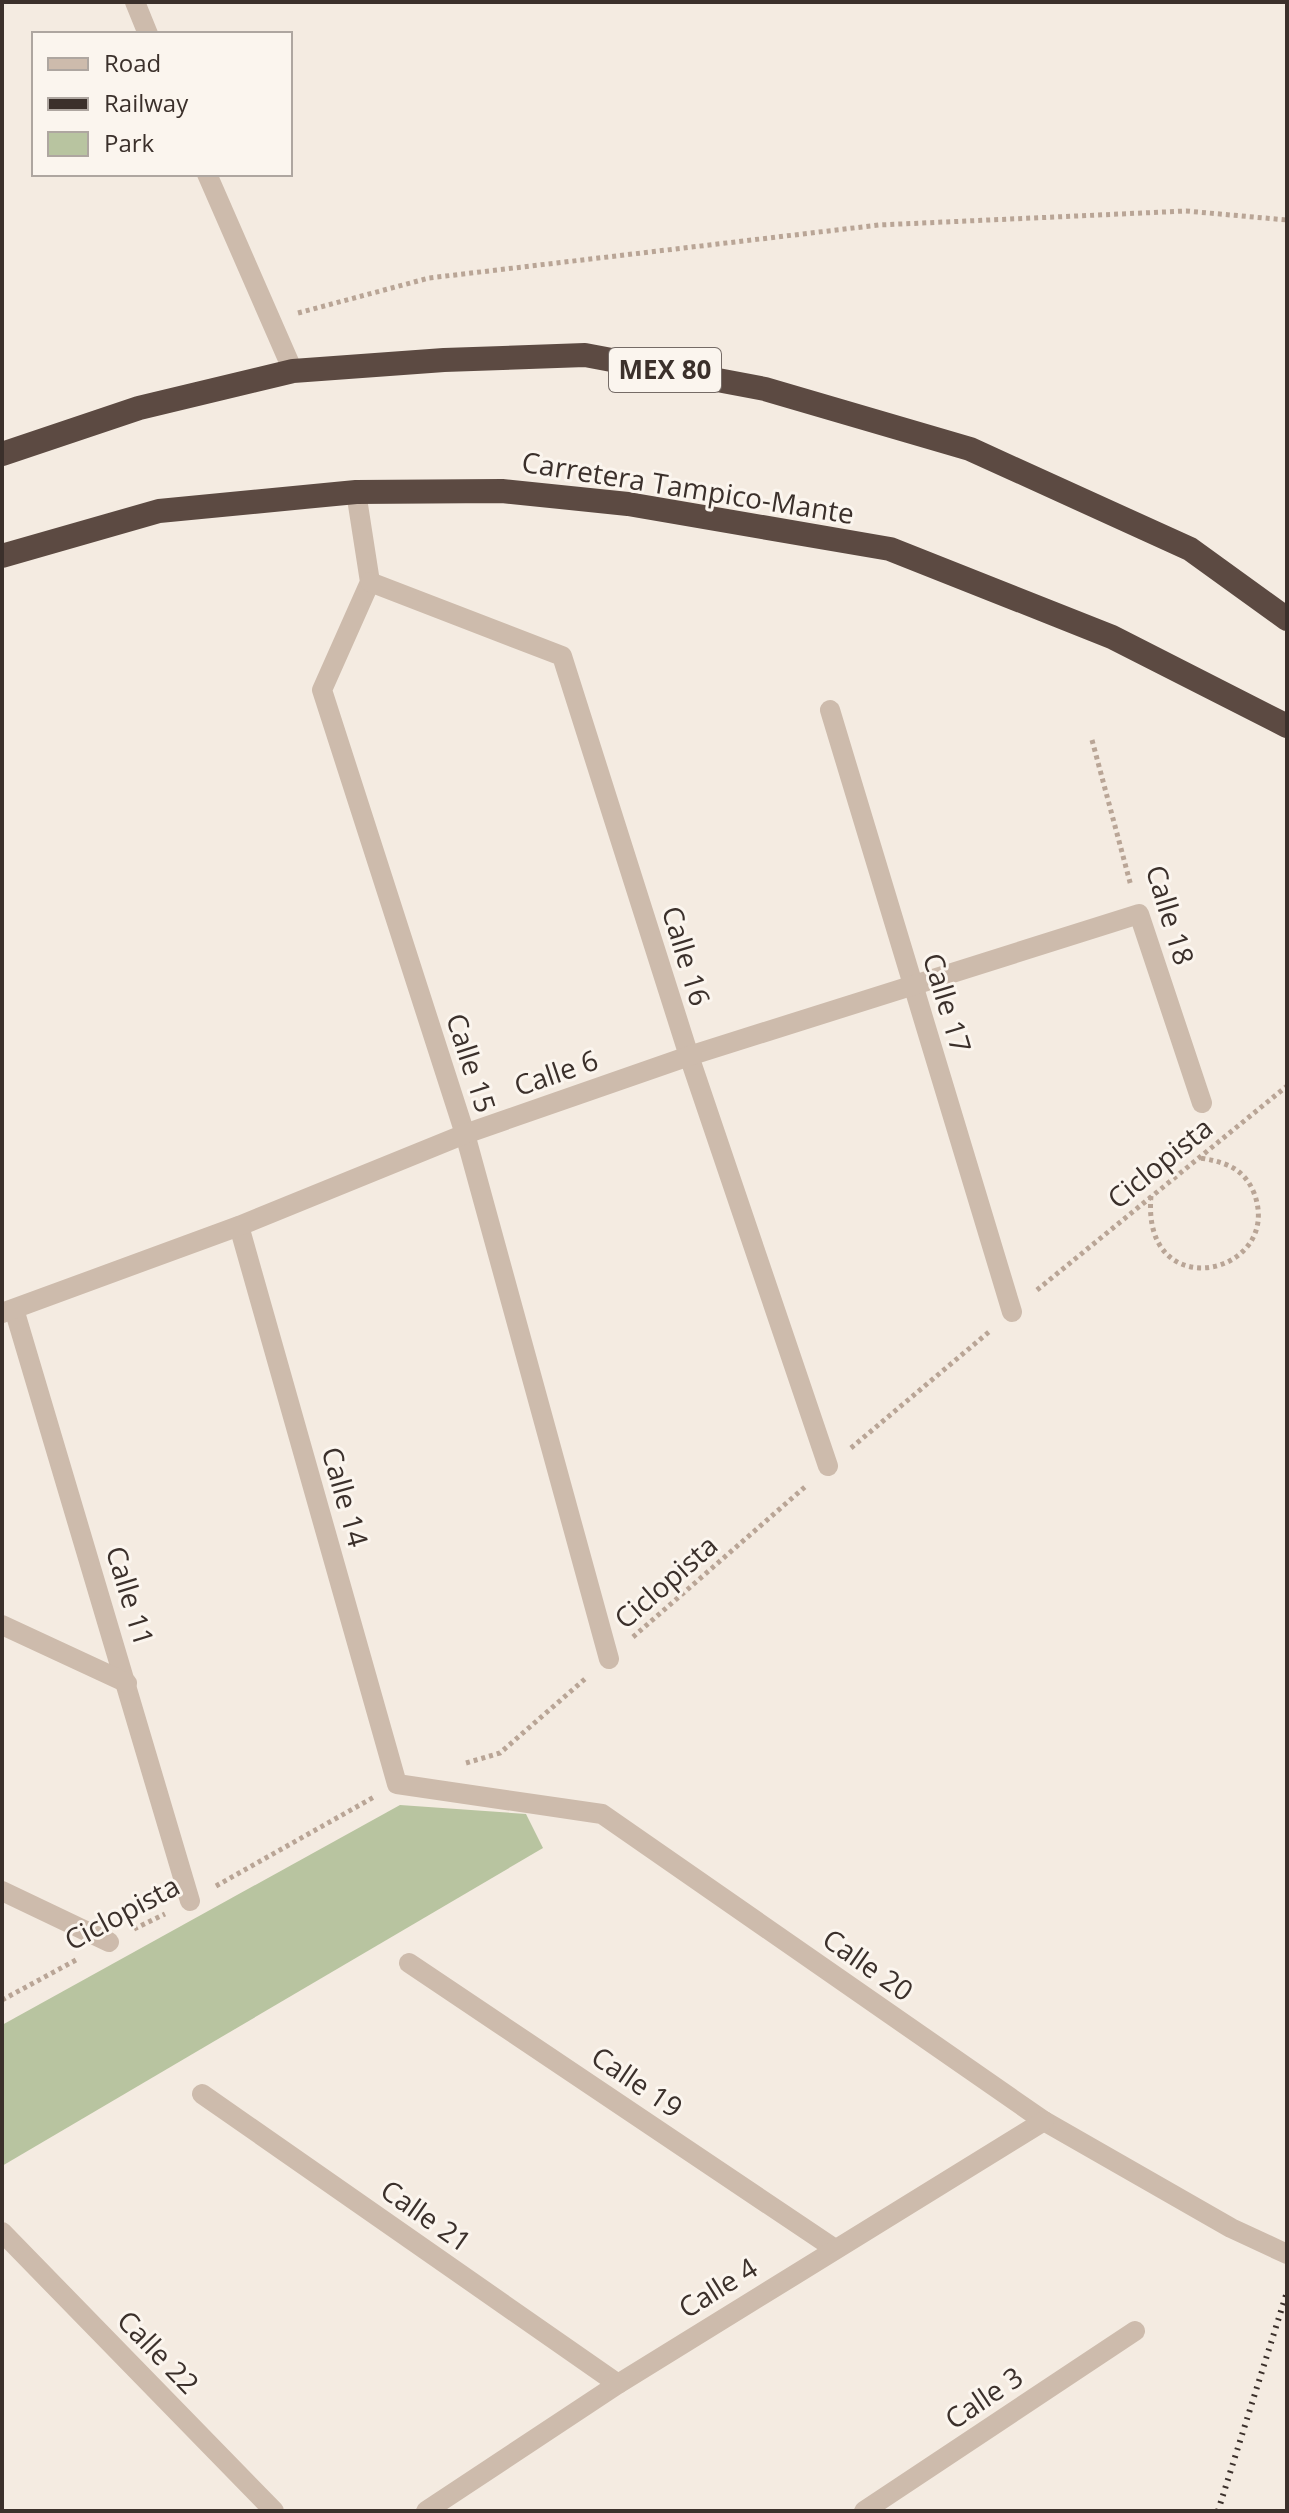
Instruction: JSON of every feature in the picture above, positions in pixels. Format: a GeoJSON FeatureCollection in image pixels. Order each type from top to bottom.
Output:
{"type":"FeatureCollection","features":[{"type":"Feature","properties":{"kind":"highway","name":"MEX 80"},"geometry":{"type":"LineString","coordinates":[[2,454],[139,408],[293,371],[444,360],[585,355],[765,389],[970,449],[1190,549],[1287,619]]}},
{"type":"Feature","properties":{"kind":"highway","name":"Carretera Tampico-Mante"},"geometry":{"type":"LineString","coordinates":[[2,556],[159,511],[356,492],[502,491],[612,502],[890,549],[1112,637],[1287,726]]}},
{"type":"Feature","properties":{"kind":"street"},"geometry":{"type":"LineString","coordinates":[[135,2],[147,32]]}},
{"type":"Feature","properties":{"kind":"street"},"geometry":{"type":"LineString","coordinates":[[208,176],[293,371]]}},
{"type":"Feature","properties":{"kind":"street"},"geometry":{"type":"LineString","coordinates":[[356,492],[370,582]]}},
{"type":"Feature","properties":{"kind":"street","name":"Calle 16"},"geometry":{"type":"LineString","coordinates":[[370,582],[562,656],[689,1056],[828,1466]]}},
{"type":"Feature","properties":{"kind":"street","name":"Calle 15"},"geometry":{"type":"LineString","coordinates":[[370,582],[322,690],[465,1134],[609,1659]]}},
{"type":"Feature","properties":{"kind":"street","name":"Calle 17"},"geometry":{"type":"LineString","coordinates":[[830,710],[1012,1312]]}},
{"type":"Feature","properties":{"kind":"street","name":"Calle 6"},"geometry":{"type":"LineString","coordinates":[[8,1311],[239,1226],[465,1134],[689,1056],[1139,914]]}},
{"type":"Feature","properties":{"kind":"street","name":"Calle 18"},"geometry":{"type":"LineString","coordinates":[[1139,914],[1202,1103]]}},
{"type":"Feature","properties":{"kind":"street","name":"Calle 14"},"geometry":{"type":"LineString","coordinates":[[239,1226],[397,1784]]}},
{"type":"Feature","properties":{"kind":"street","name":"Calle 11"},"geometry":{"type":"LineString","coordinates":[[8,1311],[127,1683],[190,1901]]}},
{"type":"Feature","properties":{"kind":"street"},"geometry":{"type":"LineString","coordinates":[[2,1625],[127,1683]]}},
{"type":"Feature","properties":{"kind":"street","name":"Calle 20"},"geometry":{"type":"LineString","coordinates":[[397,1784],[602,1814],[1044,2121],[1231,2228],[1287,2254]]}},
{"type":"Feature","properties":{"kind":"street"},"geometry":{"type":"LineString","coordinates":[[2,1891],[109,1942]]}},
{"type":"Feature","properties":{"kind":"street","name":"Calle 19"},"geometry":{"type":"LineString","coordinates":[[409,1963],[835,2249]]}},
{"type":"Feature","properties":{"kind":"street","name":"Calle 21"},"geometry":{"type":"LineString","coordinates":[[202,2094],[618,2384]]}},
{"type":"Feature","properties":{"kind":"street","name":"Calle 4"},"geometry":{"type":"LineString","coordinates":[[426,2511],[618,2384],[1044,2121]]}},
{"type":"Feature","properties":{"kind":"street","name":"Calle 22"},"geometry":{"type":"LineString","coordinates":[[2,2232],[274,2511]]}},
{"type":"Feature","properties":{"kind":"street","name":"Calle 3"},"geometry":{"type":"LineString","coordinates":[[864,2511],[1135,2331]]}},
{"type":"Feature","properties":{"kind":"path"},"geometry":{"type":"LineString","coordinates":[[270,321],[429,278],[879,225],[1186,211],[1287,220]]}},
{"type":"Feature","properties":{"kind":"path","name":"Calle 18"},"geometry":{"type":"LineString","coordinates":[[1092,740],[1139,914]]}},
{"type":"Feature","properties":{"kind":"path","name":"Ciclopista"},"geometry":{"type":"LineString","coordinates":[[456,1766],[500,1753],[828,1466],[1151,1195],[1287,1086]]}},
{"type":"Feature","properties":{"kind":"path"},"geometry":{"type":"LineString","coordinates":[[1151,1195],[1149,1223],[1160,1249],[1183,1266],[1211,1269],[1238,1257],[1255,1235],[1259,1207],[1249,1180],[1227,1162],[1199,1158]]}},
{"type":"Feature","properties":{"kind":"path","name":"Ciclopista"},"geometry":{"type":"LineString","coordinates":[[2,2000],[190,1901],[397,1784]]}},
{"type":"Feature","properties":{"kind":"green space"},"geometry":{"type":"Polygon","coordinates":[[[400,1805],[526,1814],[543,1848],[2,2166],[2,2025],[400,1805]]]}},
{"type":"Feature","properties":{"kind":"railway"},"geometry":{"type":"LineString","coordinates":[[1218,2511],[1287,2292]]}}]}
